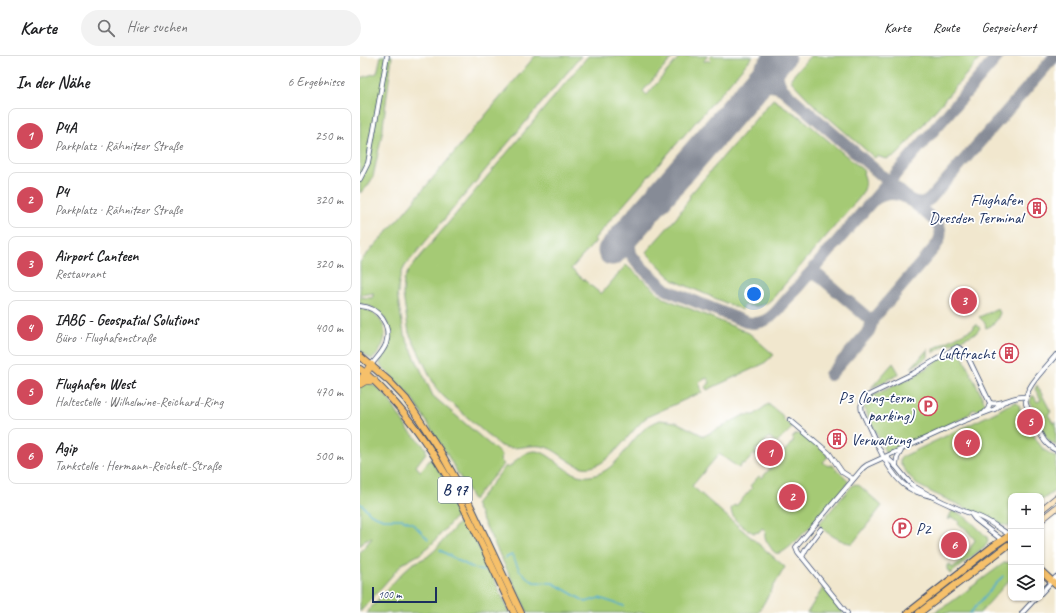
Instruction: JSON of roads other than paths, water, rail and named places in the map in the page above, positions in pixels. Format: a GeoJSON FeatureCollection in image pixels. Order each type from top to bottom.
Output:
{"type":"FeatureCollection","features":[{"type":"Feature","properties":{"kind":"highway"},"geometry":{"type":"LineString","coordinates":[[360,383],[362,372],[372,365]]}},
{"type":"Feature","properties":{"kind":"highway"},"geometry":{"type":"LineString","coordinates":[[360,383],[374,380]]}},
{"type":"Feature","properties":{"kind":"main road","name":"B 97"},"geometry":{"type":"LineString","coordinates":[[360,356],[389,381],[406,400],[440,451],[470,505],[520,613]]}},
{"type":"Feature","properties":{"kind":"main road","name":"B 97"},"geometry":{"type":"LineString","coordinates":[[362,372],[374,380],[408,418],[436,457],[452,483],[514,613]]}},
{"type":"Feature","properties":{"kind":"main road"},"geometry":{"type":"LineString","coordinates":[[1044,508],[1056,498]]}},
{"type":"Feature","properties":{"kind":"main road"},"geometry":{"type":"LineString","coordinates":[[1044,518],[1056,508]]}},
{"type":"Feature","properties":{"kind":"main road"},"geometry":{"type":"LineString","coordinates":[[908,613],[1008,537]]}},
{"type":"Feature","properties":{"kind":"main road"},"geometry":{"type":"LineString","coordinates":[[1002,540],[1008,544]]}},
{"type":"Feature","properties":{"kind":"main road"},"geometry":{"type":"LineString","coordinates":[[919,613],[1008,546]]}},
{"type":"Feature","properties":{"kind":"main road"},"geometry":{"type":"LineString","coordinates":[[1044,572],[1055,581]]}},
{"type":"Feature","properties":{"kind":"street"},"geometry":{"type":"LineString","coordinates":[[360,179],[368,164],[387,56]]}},
{"type":"Feature","properties":{"kind":"street"},"geometry":{"type":"LineString","coordinates":[[360,306],[368,307],[378,314],[384,322],[387,332],[384,349],[372,365]]}},
{"type":"Feature","properties":{"kind":"street"},"geometry":{"type":"LineString","coordinates":[[934,497],[913,491],[901,482],[892,471],[862,412],[862,402],[867,396],[914,373],[957,347],[965,350],[990,403],[985,412]]}},
{"type":"Feature","properties":{"kind":"street"},"geometry":{"type":"LineString","coordinates":[[1056,355],[1030,387],[1026,396],[1026,404],[1043,441],[1056,450]]}},
{"type":"Feature","properties":{"kind":"street"},"geometry":{"type":"LineString","coordinates":[[847,613],[802,557],[796,547],[853,479],[867,465],[985,412],[995,409],[1002,403],[1014,397],[1026,396]]}},
{"type":"Feature","properties":{"kind":"street"},"geometry":{"type":"LineString","coordinates":[[990,403],[1002,403]]}},
{"type":"Feature","properties":{"kind":"street"},"geometry":{"type":"LineString","coordinates":[[790,420],[829,454],[842,472],[853,479]]}},
{"type":"Feature","properties":{"kind":"street"},"geometry":{"type":"LineString","coordinates":[[896,466],[897,458],[903,449]]}},
{"type":"Feature","properties":{"kind":"street"},"geometry":{"type":"LineString","coordinates":[[884,457],[896,466],[907,481],[917,488],[978,516],[1008,533]]}},
{"type":"Feature","properties":{"kind":"street"},"geometry":{"type":"LineString","coordinates":[[972,514],[975,519],[1002,540]]}},
{"type":"Feature","properties":{"kind":"street"},"geometry":{"type":"LineString","coordinates":[[802,557],[820,529]]}},
{"type":"Feature","properties":{"kind":"street"},"geometry":{"type":"LineString","coordinates":[[1044,590],[1055,581]]}},
{"type":"Feature","properties":{"kind":"street"},"geometry":{"type":"LineString","coordinates":[[1022,613],[1033,601]]}},
{"type":"Feature","properties":{"kind":"waterway"},"geometry":{"type":"LineString","coordinates":[[360,503],[371,514],[383,519],[402,519],[412,523],[428,539]]}},
{"type":"Feature","properties":{"kind":"waterway"},"geometry":{"type":"LineString","coordinates":[[440,550],[469,566],[485,571]]}},
{"type":"Feature","properties":{"kind":"waterway"},"geometry":{"type":"LineString","coordinates":[[505,558],[512,555],[520,571],[534,582],[553,583],[586,602],[599,598],[624,606]]}},
{"type":"Feature","properties":{"kind":"waterway"},"geometry":{"type":"LineString","coordinates":[[970,613],[1003,576]]}},
{"type":"Feature","properties":{"kind":"place","name":"Flughafen Dresden Terminal"},"geometry":{"type":"Point","coordinates":[1037,208]}},
{"type":"Feature","properties":{"kind":"place","name":"Airport Canteen"},"geometry":{"type":"Point","coordinates":[964,301]}},
{"type":"Feature","properties":{"kind":"place","name":"Luftfracht"},"geometry":{"type":"Point","coordinates":[1009,353]}},
{"type":"Feature","properties":{"kind":"place","name":"P3 (long-term parking)"},"geometry":{"type":"Point","coordinates":[928,406]}},
{"type":"Feature","properties":{"kind":"place","name":"Flughafen West"},"geometry":{"type":"Point","coordinates":[1030,422]}},
{"type":"Feature","properties":{"kind":"place","name":"Verwaltung"},"geometry":{"type":"Point","coordinates":[837,439]}},
{"type":"Feature","properties":{"kind":"place","name":"IABG - Geospatial Solutions"},"geometry":{"type":"Point","coordinates":[967,443]}},
{"type":"Feature","properties":{"kind":"place","name":"P4A"},"geometry":{"type":"Point","coordinates":[770,453]}},
{"type":"Feature","properties":{"kind":"place","name":"P4"},"geometry":{"type":"Point","coordinates":[792,497]}},
{"type":"Feature","properties":{"kind":"place","name":"P2"},"geometry":{"type":"Point","coordinates":[902,528]}},
{"type":"Feature","properties":{"kind":"place","name":"Agip"},"geometry":{"type":"Point","coordinates":[954,545]}}]}
